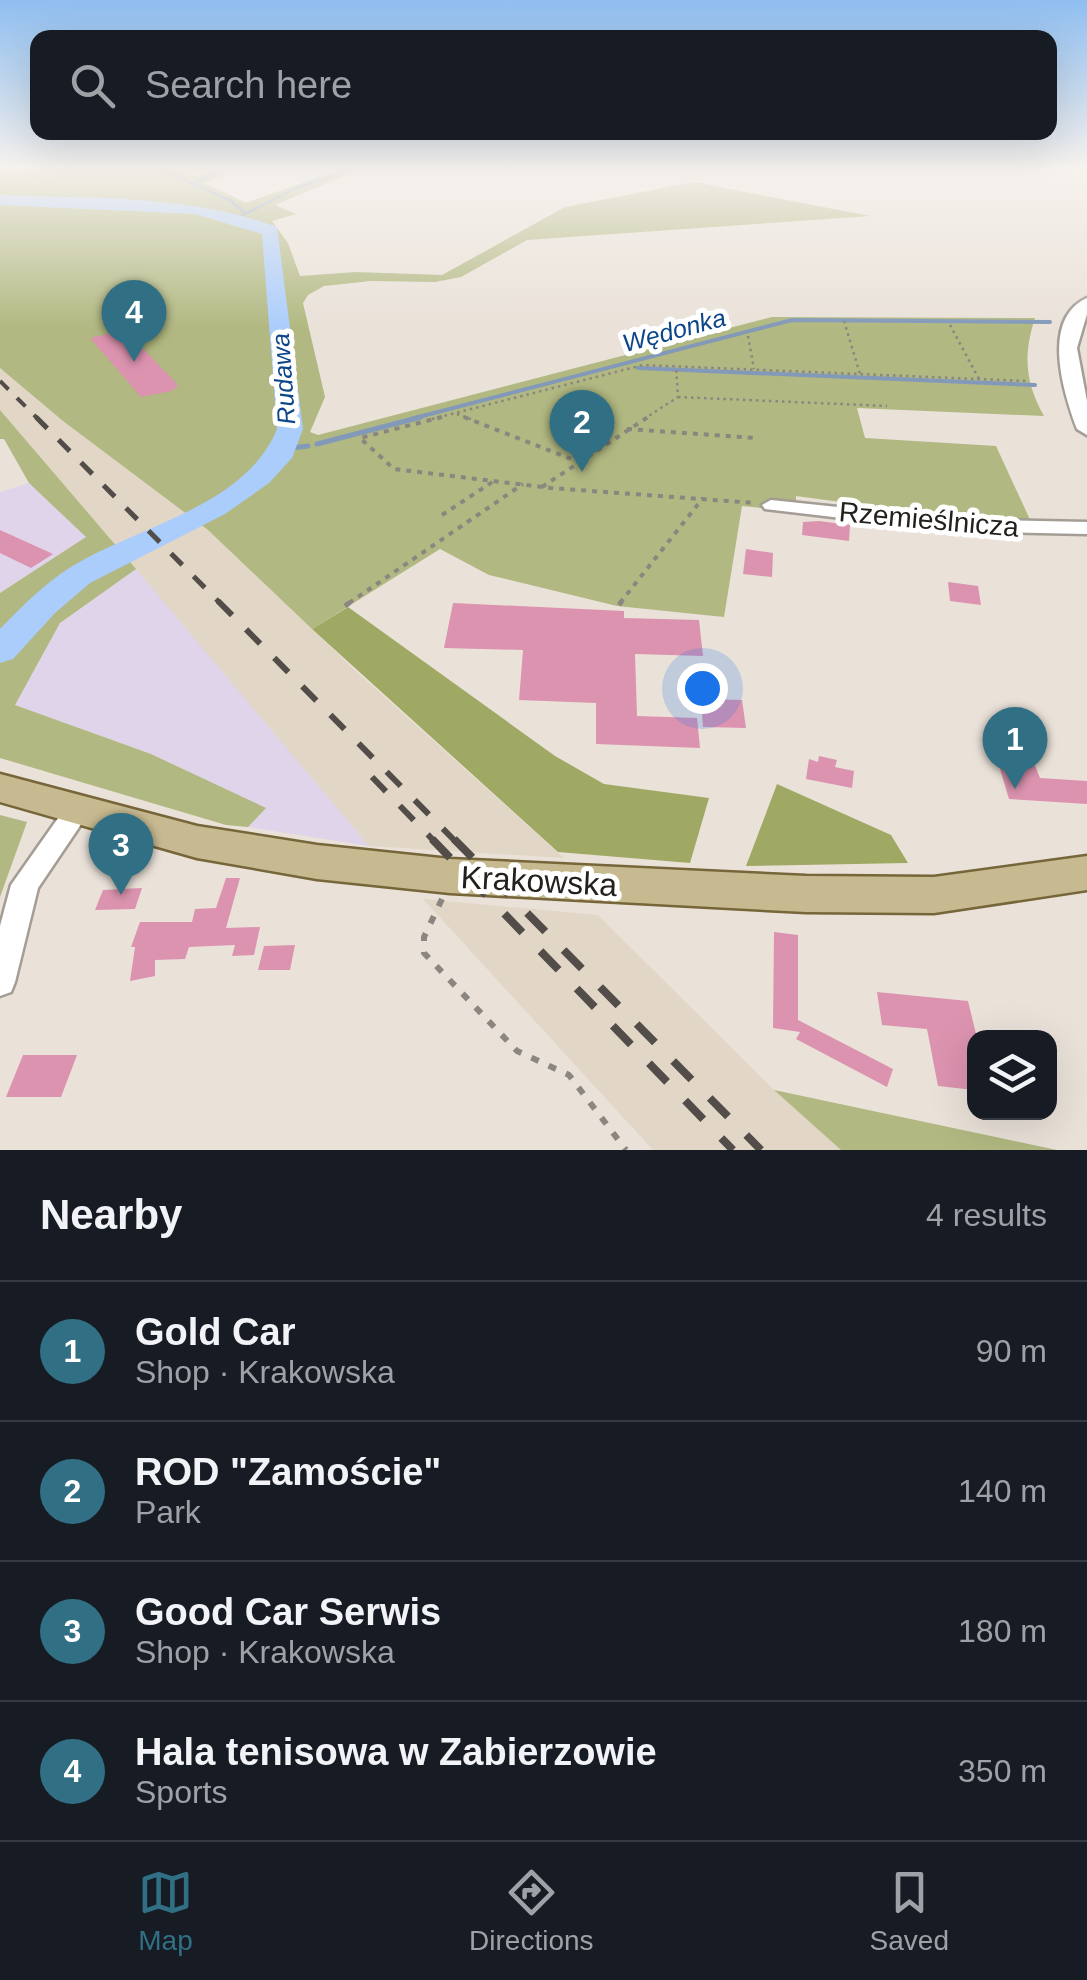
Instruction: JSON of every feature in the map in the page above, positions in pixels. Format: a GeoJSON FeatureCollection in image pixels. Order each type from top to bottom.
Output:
{"type":"FeatureCollection","features":[{"type":"Feature","properties":{"kind":"main road","name":"Krakowska"},"geometry":{"type":"LineString","coordinates":[[7,790],[242,851],[450,876],[806,894],[934,895],[1087,873]]}},
{"type":"Feature","properties":{"kind":"street"},"geometry":{"type":"LineString","coordinates":[[1087,303],[1069,335],[1073,392],[1087,429]]}},
{"type":"Feature","properties":{"kind":"street","name":"Rzemieślnicza"},"geometry":{"type":"LineString","coordinates":[[771,504],[952,525],[1087,528]]}},
{"type":"Feature","properties":{"kind":"street"},"geometry":{"type":"LineString","coordinates":[[0,982],[25,885],[77,811]]}},
{"type":"Feature","properties":{"kind":"path"},"geometry":{"type":"LineString","coordinates":[[844,321],[860,374]]}},
{"type":"Feature","properties":{"kind":"path"},"geometry":{"type":"LineString","coordinates":[[950,325],[979,380]]}},
{"type":"Feature","properties":{"kind":"path"},"geometry":{"type":"LineString","coordinates":[[748,336],[754,369]]}},
{"type":"Feature","properties":{"kind":"path"},"geometry":{"type":"LineString","coordinates":[[771,504],[542,486],[394,469],[360,441],[366,435],[636,366],[1026,381]]}},
{"type":"Feature","properties":{"kind":"path"},"geometry":{"type":"LineString","coordinates":[[676,366],[678,396]]}},
{"type":"Feature","properties":{"kind":"path"},"geometry":{"type":"LineString","coordinates":[[542,486],[678,396],[888,406]]}},
{"type":"Feature","properties":{"kind":"path"},"geometry":{"type":"LineString","coordinates":[[454,412],[579,462]]}},
{"type":"Feature","properties":{"kind":"path"},"geometry":{"type":"LineString","coordinates":[[628,428],[756,438]]}},
{"type":"Feature","properties":{"kind":"path"},"geometry":{"type":"LineString","coordinates":[[442,515],[496,480]]}},
{"type":"Feature","properties":{"kind":"path"},"geometry":{"type":"LineString","coordinates":[[345,606],[524,484]]}},
{"type":"Feature","properties":{"kind":"path"},"geometry":{"type":"LineString","coordinates":[[619,604],[703,498]]}},
{"type":"Feature","properties":{"kind":"path"},"geometry":{"type":"LineString","coordinates":[[450,876],[424,937],[424,952],[517,1051],[569,1075],[626,1150]]}},
{"type":"Feature","properties":{"kind":"shaded area"},"geometry":{"type":"Polygon","coordinates":[[[0,368],[63,421],[208,530],[358,673],[564,858],[369,846],[0,410],[0,368]]]}},
{"type":"Feature","properties":{"kind":"shaded area"},"geometry":{"type":"Polygon","coordinates":[[[29,483],[87,537],[0,593],[0,492],[29,483]]]}},
{"type":"Feature","properties":{"kind":"shaded area"},"geometry":{"type":"Polygon","coordinates":[[[136,569],[369,846],[248,827],[265,808],[151,754],[15,705],[60,623],[136,569]]]}},
{"type":"Feature","properties":{"kind":"shaded area"},"geometry":{"type":"Polygon","coordinates":[[[423,899],[598,915],[774,1090],[841,1150],[653,1150],[423,899]]]}},
{"type":"Feature","properties":{"kind":"green space"},"geometry":{"type":"Polygon","coordinates":[[[0,221],[273,221],[288,243],[300,276],[356,272],[442,275],[540,221],[803,221],[527,240],[461,277],[435,282],[371,281],[324,286],[308,295],[303,303],[325,397],[310,432],[318,435],[772,317],[1035,318],[1028,368],[1044,416],[857,408],[865,438],[996,446],[1032,524],[964,522],[864,511],[863,505],[796,496],[796,503],[770,509],[742,506],[724,617],[617,606],[489,575],[440,549],[312,629],[208,530],[63,421],[0,368],[0,221]]]}},
{"type":"Feature","properties":{"kind":"green space"},"geometry":{"type":"Polygon","coordinates":[[[0,410],[136,569],[60,623],[15,705],[151,754],[266,808],[248,827],[226,825],[0,758],[0,593],[86,537],[29,483],[4,439],[0,439],[0,410]]]}},
{"type":"Feature","properties":{"kind":"green space"},"geometry":{"type":"Polygon","coordinates":[[[348,607],[555,756],[604,784],[709,798],[690,863],[558,852],[312,629],[348,607]]]}},
{"type":"Feature","properties":{"kind":"green space"},"geometry":{"type":"Polygon","coordinates":[[[777,784],[891,835],[908,863],[746,866],[777,784]]]}},
{"type":"Feature","properties":{"kind":"green space"},"geometry":{"type":"Polygon","coordinates":[[[0,815],[27,822],[0,897],[0,815]]]}},
{"type":"Feature","properties":{"kind":"green space"},"geometry":{"type":"Polygon","coordinates":[[[774,1090],[1057,1150],[841,1150],[774,1090]]]}},
{"type":"Feature","properties":{"kind":"building"},"geometry":{"type":"Polygon","coordinates":[[[128,333],[178,385],[172,391],[141,397],[90,338],[128,333]]]}},
{"type":"Feature","properties":{"kind":"building"},"geometry":{"type":"Polygon","coordinates":[[[803,522],[850,525],[849,541],[802,535],[803,522]]]}},
{"type":"Feature","properties":{"kind":"building"},"geometry":{"type":"Polygon","coordinates":[[[0,530],[53,554],[31,568],[0,553],[0,530]]]}},
{"type":"Feature","properties":{"kind":"building"},"geometry":{"type":"Polygon","coordinates":[[[746,549],[773,553],[772,577],[743,574],[746,549]]]}},
{"type":"Feature","properties":{"kind":"building"},"geometry":{"type":"Polygon","coordinates":[[[948,582],[978,586],[981,605],[950,601],[948,582]]]}},
{"type":"Feature","properties":{"kind":"building"},"geometry":{"type":"Polygon","coordinates":[[[453,603],[624,611],[624,618],[699,620],[703,656],[635,654],[637,716],[697,718],[700,748],[596,744],[596,703],[519,700],[523,650],[444,648],[453,603]]]}},
{"type":"Feature","properties":{"kind":"building"},"geometry":{"type":"Polygon","coordinates":[[[701,699],[742,700],[746,728],[703,727],[701,699]]]}},
{"type":"Feature","properties":{"kind":"building"},"geometry":{"type":"Polygon","coordinates":[[[819,756],[837,760],[835,767],[854,771],[852,788],[806,779],[809,759],[818,762],[819,756]]]}},
{"type":"Feature","properties":{"kind":"building"},"geometry":{"type":"Polygon","coordinates":[[[1014,757],[1032,758],[1040,778],[1087,781],[1087,804],[1009,799],[998,762],[1015,762],[1014,757]]]}},
{"type":"Feature","properties":{"kind":"building"},"geometry":{"type":"Polygon","coordinates":[[[226,878],[240,878],[226,928],[260,927],[254,955],[232,956],[235,945],[189,947],[185,959],[155,960],[155,976],[130,981],[135,947],[131,947],[140,922],[192,922],[195,909],[216,908],[226,878]]]}},
{"type":"Feature","properties":{"kind":"building"},"geometry":{"type":"Polygon","coordinates":[[[142,888],[135,909],[95,910],[103,890],[142,888]]]}},
{"type":"Feature","properties":{"kind":"building"},"geometry":{"type":"Polygon","coordinates":[[[774,932],[798,935],[798,1020],[893,1069],[887,1087],[796,1039],[800,1032],[773,1028],[774,932]]]}},
{"type":"Feature","properties":{"kind":"building"},"geometry":{"type":"Polygon","coordinates":[[[295,945],[290,970],[258,970],[264,946],[295,945]]]}},
{"type":"Feature","properties":{"kind":"building"},"geometry":{"type":"Polygon","coordinates":[[[877,992],[968,1001],[975,1030],[967,1030],[967,1089],[938,1086],[927,1029],[882,1025],[877,992]]]}},
{"type":"Feature","properties":{"kind":"building"},"geometry":{"type":"Polygon","coordinates":[[[23,1055],[77,1055],[61,1097],[6,1097],[23,1055]]]}},
{"type":"Feature","properties":{"kind":"waterway","name":"Rudawa"},"geometry":{"type":"LineString","coordinates":[[0,651],[66,585],[115,556],[214,508],[259,477],[280,455],[290,429],[271,231],[244,221]]}},
{"type":"Feature","properties":{"kind":"waterway","name":"Wędonka"},"geometry":{"type":"LineString","coordinates":[[411,419],[792,320],[1050,322]]}},
{"type":"Feature","properties":{"kind":"waterway"},"geometry":{"type":"LineString","coordinates":[[638,368],[1035,385]]}},
{"type":"Feature","properties":{"kind":"waterway","name":"Wędonka"},"geometry":{"type":"LineString","coordinates":[[317,444],[421,417]]}},
{"type":"Feature","properties":{"kind":"waterway","name":"Wędonka"},"geometry":{"type":"LineString","coordinates":[[283,449],[308,446]]}},
{"type":"Feature","properties":{"kind":"railway"},"geometry":{"type":"LineString","coordinates":[[0,381],[36,417]]}},
{"type":"Feature","properties":{"kind":"railway"},"geometry":{"type":"LineString","coordinates":[[36,417],[220,603]]}},
{"type":"Feature","properties":{"kind":"railway"},"geometry":{"type":"LineString","coordinates":[[218,601],[456,842]]}},
{"type":"Feature","properties":{"kind":"railway"},"geometry":{"type":"LineString","coordinates":[[372,777],[435,842]]}},
{"type":"Feature","properties":{"kind":"railway"},"geometry":{"type":"LineString","coordinates":[[432,839],[733,1150]]}},
{"type":"Feature","properties":{"kind":"railway"},"geometry":{"type":"LineString","coordinates":[[454,839],[761,1150]]}},
{"type":"Feature","properties":{"kind":"place","name":"Hala tenisowa w Zabierzowie"},"geometry":{"type":"Point","coordinates":[134,362]}},
{"type":"Feature","properties":{"kind":"place","name":"ROD \"Zamoście\""},"geometry":{"type":"Point","coordinates":[582,472]}},
{"type":"Feature","properties":{"kind":"place","name":"Gold Car"},"geometry":{"type":"Point","coordinates":[1015,789]}},
{"type":"Feature","properties":{"kind":"place","name":"Good Car Serwis"},"geometry":{"type":"Point","coordinates":[121,895]}}]}
